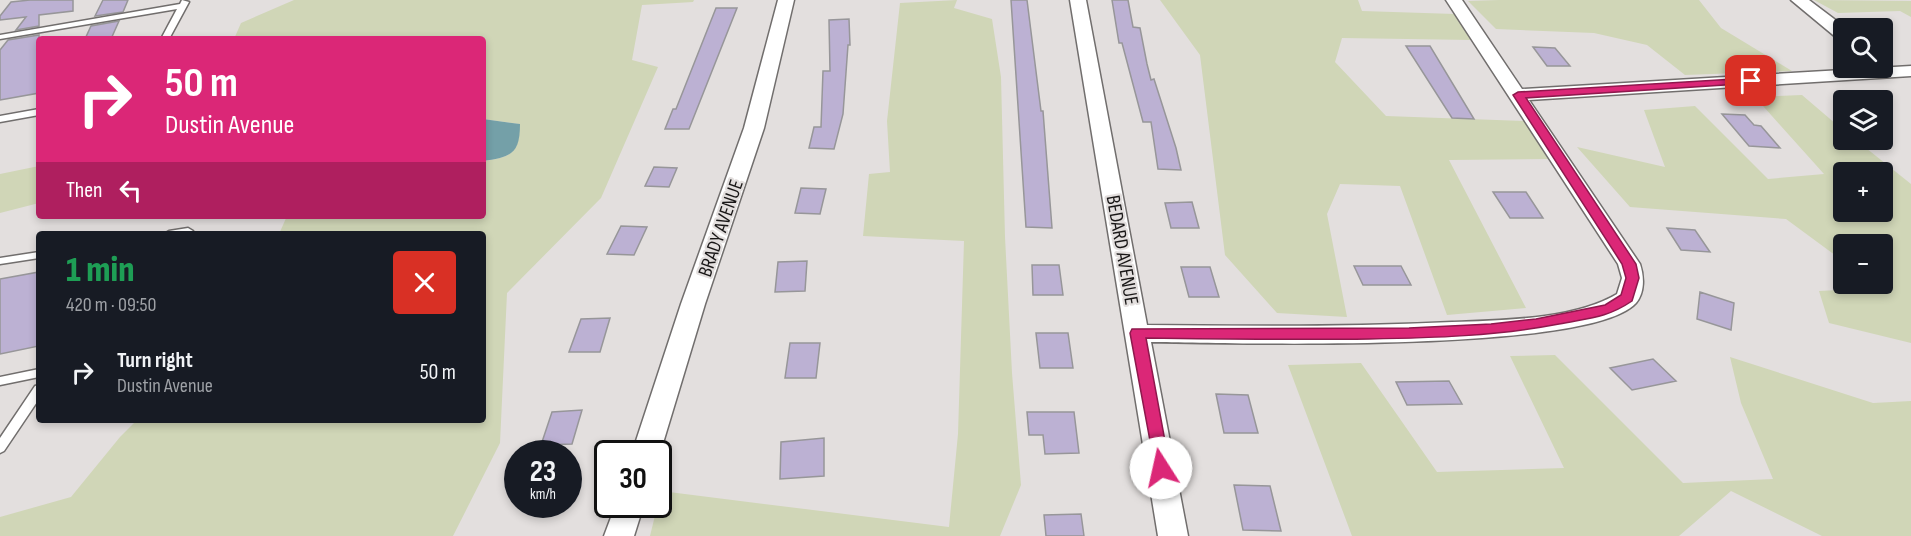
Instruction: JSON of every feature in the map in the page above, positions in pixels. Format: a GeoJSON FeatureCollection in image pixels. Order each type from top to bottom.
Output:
{"type":"FeatureCollection","features":[{"type":"Feature","properties":{"kind":"street","name":"BRADY AVENUE"},"geometry":{"type":"LineString","coordinates":[[650,440],[693,304],[754,128],[786,0]]}},
{"type":"Feature","properties":{"kind":"street","name":"BEDARD AVENUE"},"geometry":{"type":"LineString","coordinates":[[1078,0],[1173,536]]}},
{"type":"Feature","properties":{"kind":"street"},"geometry":{"type":"LineString","coordinates":[[1137,333],[1275,335],[1409,333],[1525,325],[1559,321],[1609,309],[1627,298],[1633,278],[1629,264],[1454,0]]}},
{"type":"Feature","properties":{"kind":"street"},"geometry":{"type":"LineString","coordinates":[[1799,0],[1833,26]]}},
{"type":"Feature","properties":{"kind":"street"},"geometry":{"type":"LineString","coordinates":[[1893,70],[1911,71]]}},
{"type":"Feature","properties":{"kind":"street"},"geometry":{"type":"LineString","coordinates":[[1518,95],[1833,73]]}},
{"type":"Feature","properties":{"kind":"street"},"geometry":{"type":"LineString","coordinates":[[619,536],[625,518]]}},
{"type":"Feature","properties":{"kind":"lane"},"geometry":{"type":"LineString","coordinates":[[0,37],[184,3]]}},
{"type":"Feature","properties":{"kind":"lane"},"geometry":{"type":"LineString","coordinates":[[167,36],[184,3]]}},
{"type":"Feature","properties":{"kind":"lane"},"geometry":{"type":"LineString","coordinates":[[0,120],[36,113]]}},
{"type":"Feature","properties":{"kind":"lane"},"geometry":{"type":"LineString","coordinates":[[0,261],[36,255]]}},
{"type":"Feature","properties":{"kind":"lane"},"geometry":{"type":"LineString","coordinates":[[0,381],[36,374]]}},
{"type":"Feature","properties":{"kind":"lane"},"geometry":{"type":"LineString","coordinates":[[0,448],[36,394]]}},
{"type":"Feature","properties":{"kind":"green space"},"geometry":{"type":"Polygon","coordinates":[[[294,0],[694,0],[693,2],[642,5],[632,60],[658,67],[601,198],[507,293],[500,443],[453,536],[0,536],[0,517],[71,497],[134,423],[486,423],[486,231],[280,231],[286,219],[486,219],[486,160],[500,158],[512,152],[518,142],[519,124],[486,119],[486,36],[235,36],[241,23],[294,0]]]}},
{"type":"Feature","properties":{"kind":"green space"},"geometry":{"type":"Polygon","coordinates":[[[957,0],[954,8],[992,19],[1001,77],[1005,237],[1021,485],[1000,536],[650,536],[654,518],[672,518],[672,492],[949,527],[958,434],[964,241],[863,236],[869,174],[890,172],[887,121],[900,3],[957,0]]]}},
{"type":"Feature","properties":{"kind":"green space"},"geometry":{"type":"Polygon","coordinates":[[[1160,0],[1358,0],[1362,11],[1455,14],[1472,40],[1342,38],[1335,62],[1386,116],[1524,121],[1548,159],[1449,160],[1526,308],[1447,315],[1400,186],[1340,184],[1327,214],[1347,317],[1277,313],[1225,255],[1200,55],[1160,0]]]}},
{"type":"Feature","properties":{"kind":"green space"},"geometry":{"type":"Polygon","coordinates":[[[1699,0],[1721,28],[1792,71],[1685,75],[1647,45],[1594,33],[1496,29],[1468,1],[1699,0]]]}},
{"type":"Feature","properties":{"kind":"green space"},"geometry":{"type":"Polygon","coordinates":[[[1814,0],[1911,1],[1911,17],[1900,11],[1838,13],[1814,0]]]}},
{"type":"Feature","properties":{"kind":"green space"},"geometry":{"type":"Polygon","coordinates":[[[1802,95],[1833,121],[1833,150],[1868,150],[1884,162],[1833,162],[1833,222],[1893,222],[1893,170],[1911,184],[1911,343],[1829,323],[1819,291],[1833,290],[1833,294],[1893,294],[1893,234],[1833,234],[1833,254],[1786,219],[1630,207],[1577,147],[1665,167],[1644,110],[1695,106],[1768,179],[1824,174],[1755,97],[1802,95]]]}},
{"type":"Feature","properties":{"kind":"green space"},"geometry":{"type":"Polygon","coordinates":[[[36,167],[36,204],[0,213],[0,174],[36,167]]]}},
{"type":"Feature","properties":{"kind":"green space"},"geometry":{"type":"Polygon","coordinates":[[[1555,355],[1683,483],[1773,479],[1741,403],[1730,357],[1873,403],[1911,401],[1911,536],[1822,536],[1731,491],[1679,536],[1352,536],[1288,365],[1361,363],[1437,472],[1564,468],[1510,356],[1555,355]]]}},
{"type":"Feature","properties":{"kind":"water"},"geometry":{"type":"Polygon","coordinates":[[[486,119],[520,124],[516,148],[501,158],[486,160],[486,119]]]}},
{"type":"Feature","properties":{"kind":"building"},"geometry":{"type":"Polygon","coordinates":[[[73,0],[73,11],[39,15],[39,26],[16,30],[26,17],[0,20],[0,16],[11,2],[73,0]]]}},
{"type":"Feature","properties":{"kind":"building"},"geometry":{"type":"Polygon","coordinates":[[[103,0],[128,0],[123,12],[95,16],[103,0]]]}},
{"type":"Feature","properties":{"kind":"building"},"geometry":{"type":"Polygon","coordinates":[[[1011,0],[1027,0],[1041,111],[1043,111],[1052,228],[1026,227],[1011,0]]]}},
{"type":"Feature","properties":{"kind":"building"},"geometry":{"type":"Polygon","coordinates":[[[1112,0],[1128,0],[1133,27],[1140,28],[1151,80],[1154,79],[1181,170],[1158,169],[1151,122],[1143,122],[1122,43],[1119,43],[1112,0]]]}},
{"type":"Feature","properties":{"kind":"building"},"geometry":{"type":"Polygon","coordinates":[[[716,8],[737,8],[689,129],[665,129],[673,109],[676,109],[716,8]]]}},
{"type":"Feature","properties":{"kind":"building"},"geometry":{"type":"Polygon","coordinates":[[[849,19],[850,45],[848,45],[843,114],[834,149],[809,148],[814,127],[821,127],[823,71],[830,71],[829,20],[849,19]]]}},
{"type":"Feature","properties":{"kind":"building"},"geometry":{"type":"Polygon","coordinates":[[[119,21],[112,36],[86,36],[91,26],[119,21]]]}},
{"type":"Feature","properties":{"kind":"building"},"geometry":{"type":"Polygon","coordinates":[[[39,35],[36,36],[36,94],[0,100],[0,50],[8,40],[39,35]]]}},
{"type":"Feature","properties":{"kind":"building"},"geometry":{"type":"Polygon","coordinates":[[[1406,46],[1430,46],[1474,119],[1452,118],[1406,46]]]}},
{"type":"Feature","properties":{"kind":"building"},"geometry":{"type":"Polygon","coordinates":[[[1533,47],[1555,48],[1570,66],[1547,66],[1533,47]]]}},
{"type":"Feature","properties":{"kind":"building"},"geometry":{"type":"Polygon","coordinates":[[[1722,114],[1745,115],[1754,125],[1761,126],[1780,148],[1749,146],[1722,114]]]}},
{"type":"Feature","properties":{"kind":"building"},"geometry":{"type":"Polygon","coordinates":[[[654,167],[677,168],[669,187],[645,186],[654,167]]]}},
{"type":"Feature","properties":{"kind":"building"},"geometry":{"type":"Polygon","coordinates":[[[801,188],[826,189],[820,214],[795,213],[801,188]]]}},
{"type":"Feature","properties":{"kind":"building"},"geometry":{"type":"Polygon","coordinates":[[[1493,192],[1526,192],[1543,218],[1510,218],[1493,192]]]}},
{"type":"Feature","properties":{"kind":"building"},"geometry":{"type":"Polygon","coordinates":[[[1192,202],[1199,228],[1171,228],[1165,203],[1192,202]]]}},
{"type":"Feature","properties":{"kind":"building"},"geometry":{"type":"Polygon","coordinates":[[[621,226],[647,227],[634,255],[607,254],[621,226]]]}},
{"type":"Feature","properties":{"kind":"building"},"geometry":{"type":"Polygon","coordinates":[[[1667,228],[1695,230],[1710,252],[1681,250],[1667,228]]]}},
{"type":"Feature","properties":{"kind":"building"},"geometry":{"type":"Polygon","coordinates":[[[807,261],[805,291],[775,292],[778,262],[807,261]]]}},
{"type":"Feature","properties":{"kind":"building"},"geometry":{"type":"Polygon","coordinates":[[[1032,265],[1059,265],[1063,295],[1033,295],[1032,265]]]}},
{"type":"Feature","properties":{"kind":"building"},"geometry":{"type":"Polygon","coordinates":[[[1354,266],[1401,266],[1411,285],[1363,285],[1354,266]]]}},
{"type":"Feature","properties":{"kind":"building"},"geometry":{"type":"Polygon","coordinates":[[[1181,267],[1210,267],[1219,297],[1189,297],[1181,267]]]}},
{"type":"Feature","properties":{"kind":"building"},"geometry":{"type":"Polygon","coordinates":[[[36,273],[36,347],[0,354],[0,279],[36,273]]]}},
{"type":"Feature","properties":{"kind":"building"},"geometry":{"type":"Polygon","coordinates":[[[1700,292],[1734,303],[1731,330],[1697,319],[1700,292]]]}},
{"type":"Feature","properties":{"kind":"building"},"geometry":{"type":"Polygon","coordinates":[[[610,318],[600,352],[569,352],[581,319],[610,318]]]}},
{"type":"Feature","properties":{"kind":"building"},"geometry":{"type":"Polygon","coordinates":[[[1036,333],[1068,333],[1073,368],[1040,368],[1036,333]]]}},
{"type":"Feature","properties":{"kind":"building"},"geometry":{"type":"Polygon","coordinates":[[[790,343],[820,343],[816,378],[785,378],[790,343]]]}},
{"type":"Feature","properties":{"kind":"building"},"geometry":{"type":"Polygon","coordinates":[[[1653,359],[1676,381],[1632,390],[1610,368],[1653,359]]]}},
{"type":"Feature","properties":{"kind":"building"},"geometry":{"type":"Polygon","coordinates":[[[1449,381],[1462,404],[1407,405],[1396,382],[1449,381]]]}},
{"type":"Feature","properties":{"kind":"building"},"geometry":{"type":"Polygon","coordinates":[[[1216,394],[1248,395],[1258,433],[1224,433],[1216,394]]]}},
{"type":"Feature","properties":{"kind":"building"},"geometry":{"type":"Polygon","coordinates":[[[582,410],[573,440],[543,440],[552,412],[582,410]]]}},
{"type":"Feature","properties":{"kind":"building"},"geometry":{"type":"Polygon","coordinates":[[[1027,412],[1074,412],[1079,453],[1045,454],[1043,435],[1029,435],[1027,412]]]}},
{"type":"Feature","properties":{"kind":"building"},"geometry":{"type":"Polygon","coordinates":[[[824,438],[824,476],[780,479],[781,442],[824,438]]]}},
{"type":"Feature","properties":{"kind":"building"},"geometry":{"type":"Polygon","coordinates":[[[1234,485],[1270,486],[1281,531],[1243,530],[1234,485]]]}},
{"type":"Feature","properties":{"kind":"building"},"geometry":{"type":"Polygon","coordinates":[[[1081,514],[1084,536],[1046,536],[1044,515],[1081,514]]]}},
{"type":"Feature","properties":{"kind":"route"},"geometry":{"type":"LineString","coordinates":[[1161,468],[1137,333],[1275,335],[1491,329],[1559,321],[1609,309],[1627,298],[1633,278],[1629,264],[1518,95],[1751,81]]}}]}
